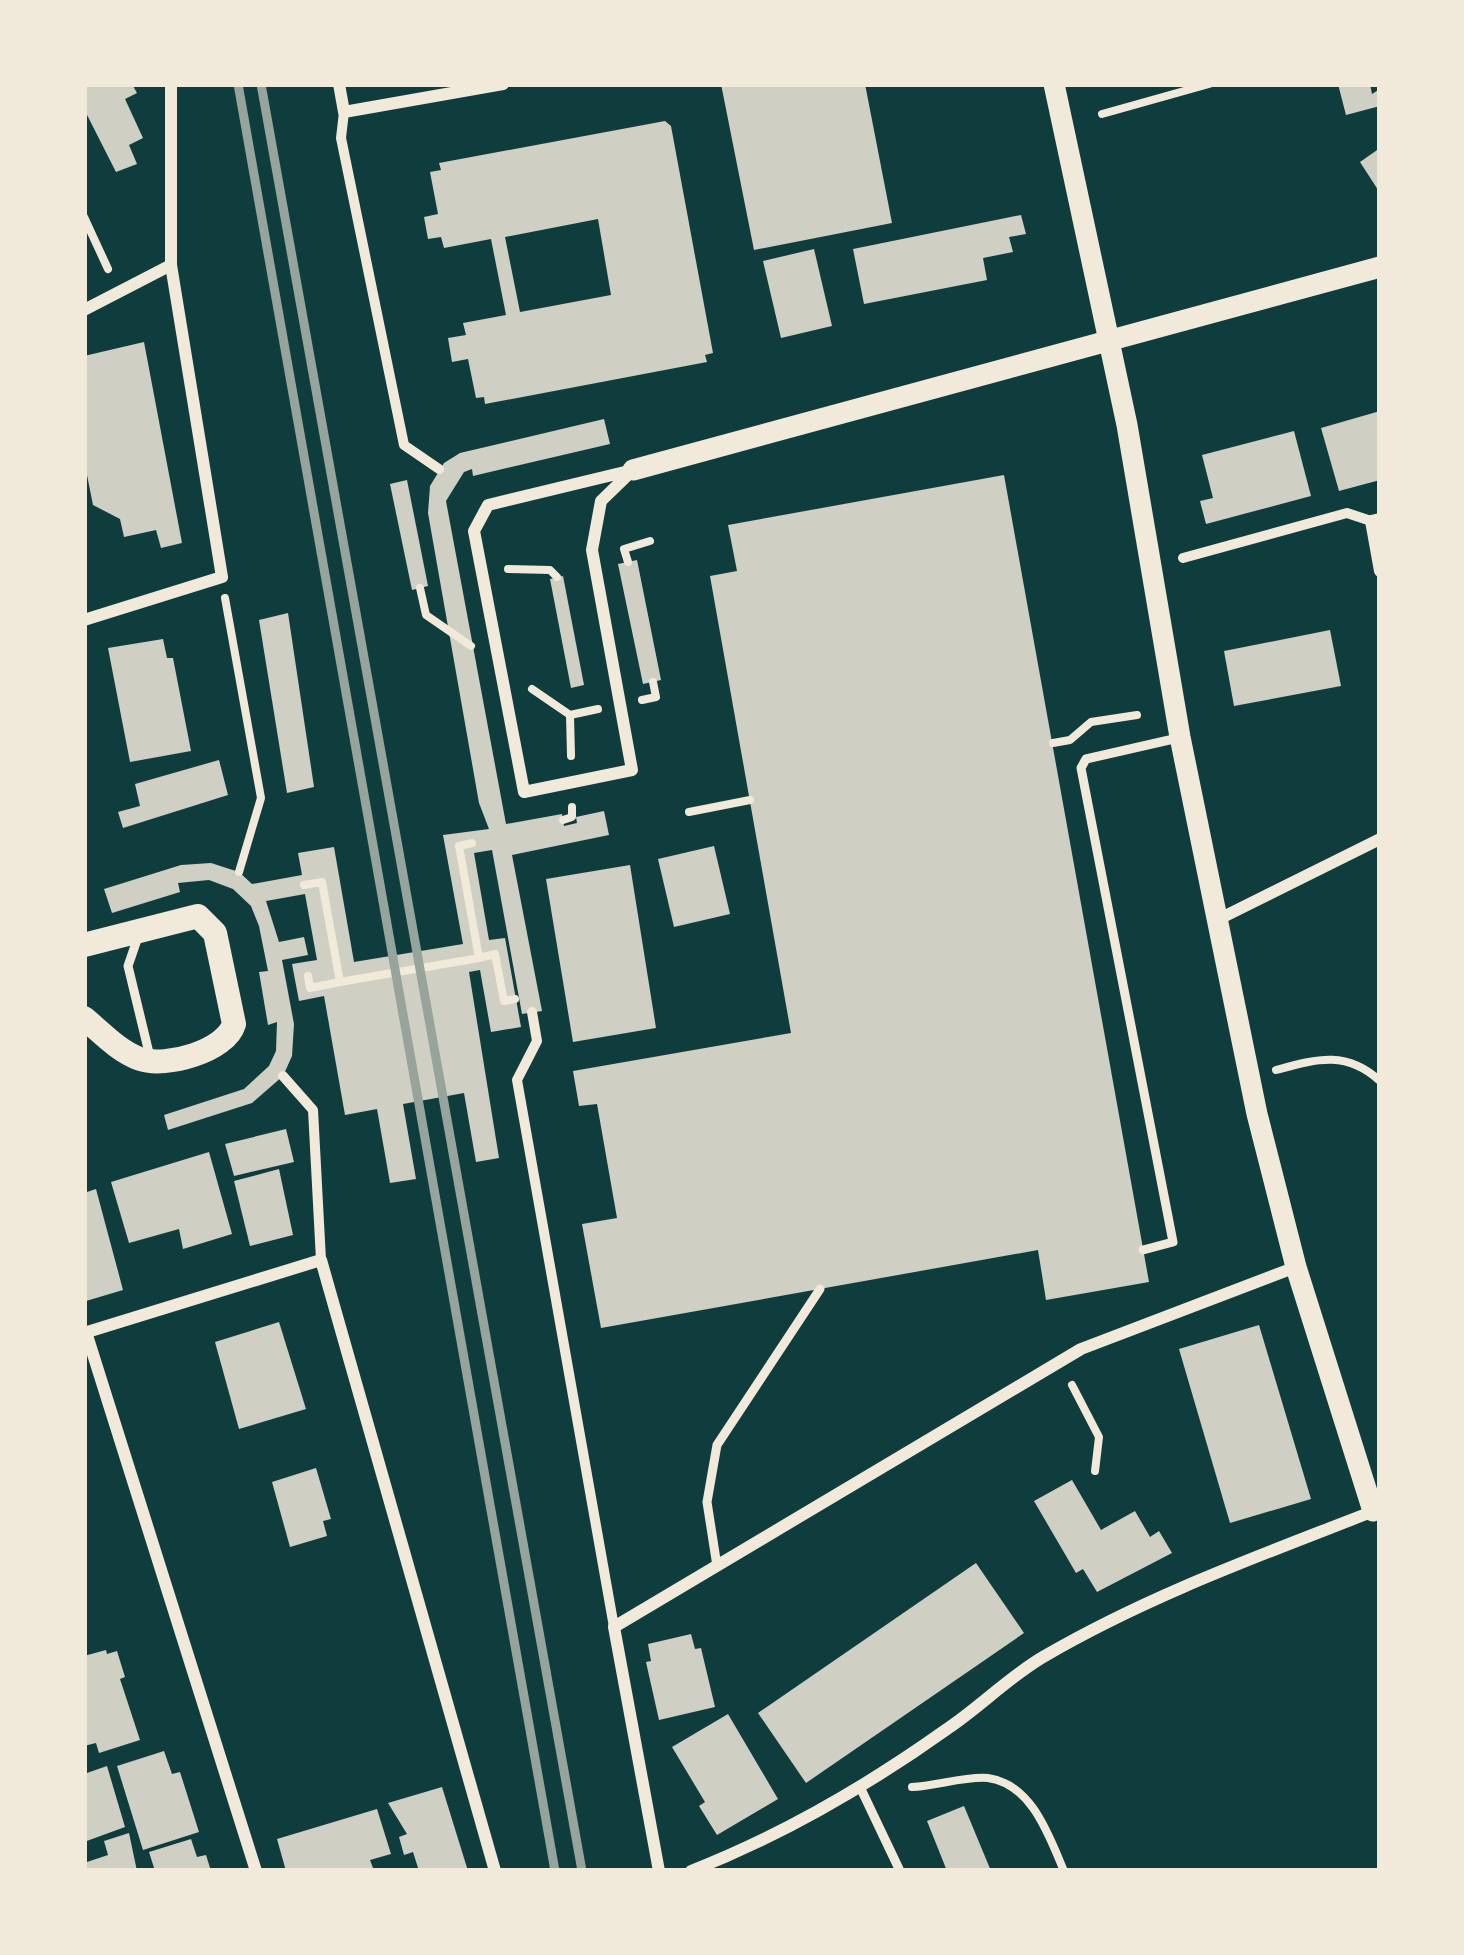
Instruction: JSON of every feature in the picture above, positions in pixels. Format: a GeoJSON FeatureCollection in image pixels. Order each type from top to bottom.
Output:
{"type":"FeatureCollection","features":[{"type":"Feature","properties":{"kind":"main road"},"geometry":{"type":"LineString","coordinates":[[84,945],[189,914],[209,922],[234,1024],[230,1036],[214,1048],[151,1062],[124,1052],[84,1018]]}},
{"type":"Feature","properties":{"kind":"street"},"geometry":{"type":"LineString","coordinates":[[84,620],[221,577],[172,265],[171,84]]}},
{"type":"Feature","properties":{"kind":"street"},"geometry":{"type":"LineString","coordinates":[[339,84],[344,112],[340,138],[404,445],[439,470]]}},
{"type":"Feature","properties":{"kind":"street"},"geometry":{"type":"LineString","coordinates":[[344,112],[502,84]]}},
{"type":"Feature","properties":{"kind":"street"},"geometry":{"type":"LineString","coordinates":[[691,1871],[746,1849],[876,1780],[1037,1660],[1096,1628],[1211,1572],[1377,1510],[1296,1267],[1215,921],[1108,342],[1054,84]]}},
{"type":"Feature","properties":{"kind":"street"},"geometry":{"type":"LineString","coordinates":[[84,310],[172,265]]}},
{"type":"Feature","properties":{"kind":"street"},"geometry":{"type":"LineString","coordinates":[[633,470],[601,501],[592,523],[592,550],[632,770],[524,792],[474,531],[488,505],[1380,267]]}},
{"type":"Feature","properties":{"kind":"street"},"geometry":{"type":"LineString","coordinates":[[1183,558],[1347,513],[1375,520],[1380,571]]}},
{"type":"Feature","properties":{"kind":"street"},"geometry":{"type":"LineString","coordinates":[[1215,921],[1380,839]]}},
{"type":"Feature","properties":{"kind":"street"},"geometry":{"type":"LineString","coordinates":[[532,1012],[537,1041],[517,1080],[658,1871]]}},
{"type":"Feature","properties":{"kind":"street"},"geometry":{"type":"LineString","coordinates":[[283,1076],[313,1109],[321,1260],[495,1871]]}},
{"type":"Feature","properties":{"kind":"street"},"geometry":{"type":"LineString","coordinates":[[256,1871],[85,1333],[321,1260]]}},
{"type":"Feature","properties":{"kind":"street"},"geometry":{"type":"LineString","coordinates":[[614,1627],[1060,1362],[1296,1267]]}},
{"type":"Feature","properties":{"kind":"lane"},"geometry":{"type":"LineString","coordinates":[[1143,1250],[1173,1242],[1082,768],[1086,759],[1180,737]]}},
{"type":"Feature","properties":{"kind":"lane"},"geometry":{"type":"LineString","coordinates":[[142,926],[128,966],[151,1062]]}},
{"type":"Feature","properties":{"kind":"lane"},"geometry":{"type":"LineString","coordinates":[[717,1566],[707,1502],[717,1445],[820,1289]]}},
{"type":"Feature","properties":{"kind":"lane"},"geometry":{"type":"LineString","coordinates":[[860,1787],[899,1871]]}},
{"type":"Feature","properties":{"kind":"path"},"geometry":{"type":"LineString","coordinates":[[1102,114],[1209,84]]}},
{"type":"Feature","properties":{"kind":"path"},"geometry":{"type":"LineString","coordinates":[[84,218],[119,292]]}},
{"type":"Feature","properties":{"kind":"path"},"geometry":{"type":"LineString","coordinates":[[628,562],[624,549],[650,541]]}},
{"type":"Feature","properties":{"kind":"path"},"geometry":{"type":"LineString","coordinates":[[481,572],[528,567],[550,570],[557,578]]}},
{"type":"Feature","properties":{"kind":"path"},"geometry":{"type":"LineString","coordinates":[[221,577],[261,798],[239,872]]}},
{"type":"Feature","properties":{"kind":"path"},"geometry":{"type":"LineString","coordinates":[[1053,743],[1070,740],[1091,722],[1137,715]]}},
{"type":"Feature","properties":{"kind":"path"},"geometry":{"type":"LineString","coordinates":[[689,812],[750,800]]}},
{"type":"Feature","properties":{"kind":"path"},"geometry":{"type":"LineString","coordinates":[[472,843],[459,846],[479,958]]}},
{"type":"Feature","properties":{"kind":"path"},"geometry":{"type":"LineString","coordinates":[[304,885],[322,882],[340,982]]}},
{"type":"Feature","properties":{"kind":"path"},"geometry":{"type":"LineString","coordinates":[[308,976],[310,988],[495,955],[504,1001],[516,999]]}},
{"type":"Feature","properties":{"kind":"path"},"geometry":{"type":"LineString","coordinates":[[1274,1071],[1326,1056],[1362,1064],[1380,1081]]}},
{"type":"Feature","properties":{"kind":"path"},"geometry":{"type":"LineString","coordinates":[[1060,1362],[1099,1437],[1095,1472]]}},
{"type":"Feature","properties":{"kind":"path"},"geometry":{"type":"LineString","coordinates":[[876,1780],[892,1789],[988,1778],[1016,1789],[1044,1822],[1064,1871]]}},
{"type":"Feature","properties":{"kind":"building"},"geometry":{"type":"Polygon","coordinates":[[[84,84],[132,84],[137,93],[125,99],[143,138],[129,145],[137,164],[116,172],[84,109],[84,84]]]}},
{"type":"Feature","properties":{"kind":"building"},"geometry":{"type":"Polygon","coordinates":[[[721,84],[865,84],[892,223],[754,250],[721,84]]]}},
{"type":"Feature","properties":{"kind":"building"},"geometry":{"type":"Polygon","coordinates":[[[1338,84],[1370,84],[1372,94],[1380,89],[1380,106],[1346,115],[1338,84]]]}},
{"type":"Feature","properties":{"kind":"building"},"geometry":{"type":"Polygon","coordinates":[[[665,121],[671,126],[713,353],[705,355],[707,362],[485,404],[484,397],[476,398],[468,359],[452,362],[448,338],[466,335],[463,323],[506,315],[491,239],[444,248],[441,237],[428,239],[424,217],[438,214],[430,172],[441,170],[439,163],[665,121]],[[598,219],[505,237],[520,312],[611,295],[598,219]]]}},
{"type":"Feature","properties":{"kind":"building"},"geometry":{"type":"Polygon","coordinates":[[[1380,148],[1380,193],[1360,162],[1380,148]]]}},
{"type":"Feature","properties":{"kind":"building"},"geometry":{"type":"Polygon","coordinates":[[[1021,215],[1026,234],[1009,237],[1013,252],[983,258],[987,280],[864,304],[853,249],[1021,215]]]}},
{"type":"Feature","properties":{"kind":"building"},"geometry":{"type":"Polygon","coordinates":[[[814,249],[832,326],[781,338],[763,261],[814,249]]]}},
{"type":"Feature","properties":{"kind":"building"},"geometry":{"type":"Polygon","coordinates":[[[144,342],[182,543],[161,548],[156,530],[124,537],[120,519],[93,505],[84,460],[84,356],[144,342]]]}},
{"type":"Feature","properties":{"kind":"building"},"geometry":{"type":"Polygon","coordinates":[[[1380,411],[1380,480],[1339,491],[1321,428],[1380,411]]]}},
{"type":"Feature","properties":{"kind":"building"},"geometry":{"type":"Polygon","coordinates":[[[604,419],[610,444],[473,476],[472,469],[464,472],[446,501],[506,824],[562,814],[564,826],[577,823],[576,817],[604,811],[609,835],[512,855],[542,1011],[522,1014],[492,850],[474,853],[489,940],[505,938],[521,1027],[491,1032],[480,970],[469,972],[499,1158],[476,1162],[464,1093],[403,1104],[416,1179],[390,1183],[377,1109],[345,1115],[324,996],[299,1001],[292,964],[317,960],[305,894],[266,901],[279,942],[304,937],[308,955],[282,960],[294,1024],[292,1056],[283,1076],[252,1103],[168,1130],[164,1115],[244,1089],[269,1066],[276,1051],[277,1022],[268,1025],[259,972],[268,971],[259,926],[251,906],[233,889],[209,880],[178,883],[180,892],[112,913],[104,889],[181,865],[211,863],[239,872],[252,884],[302,875],[298,853],[334,847],[354,962],[463,944],[443,835],[489,829],[479,803],[428,513],[430,486],[444,463],[460,453],[604,419]]]}},
{"type":"Feature","properties":{"kind":"building"},"geometry":{"type":"Polygon","coordinates":[[[1294,431],[1311,496],[1206,524],[1200,501],[1213,498],[1202,455],[1294,431]]]}},
{"type":"Feature","properties":{"kind":"building"},"geometry":{"type":"Polygon","coordinates":[[[1004,475],[1149,1282],[1046,1300],[1038,1250],[601,1328],[582,1224],[617,1218],[597,1104],[579,1106],[573,1071],[791,1033],[710,576],[737,571],[728,525],[1004,475]]]}},
{"type":"Feature","properties":{"kind":"building"},"geometry":{"type":"Polygon","coordinates":[[[407,480],[428,586],[412,590],[390,484],[407,480]]]}},
{"type":"Feature","properties":{"kind":"building"},"geometry":{"type":"Polygon","coordinates":[[[637,560],[661,680],[643,684],[618,564],[637,560]]]}},
{"type":"Feature","properties":{"kind":"building"},"geometry":{"type":"Polygon","coordinates":[[[563,576],[584,685],[571,688],[550,579],[563,576]]]}},
{"type":"Feature","properties":{"kind":"building"},"geometry":{"type":"Polygon","coordinates":[[[288,613],[314,787],[287,793],[259,620],[288,613]]]}},
{"type":"Feature","properties":{"kind":"building"},"geometry":{"type":"Polygon","coordinates":[[[1330,630],[1341,686],[1234,706],[1224,651],[1330,630]]]}},
{"type":"Feature","properties":{"kind":"building"},"geometry":{"type":"Polygon","coordinates":[[[163,639],[167,658],[173,658],[191,751],[130,762],[108,648],[163,639]]]}},
{"type":"Feature","properties":{"kind":"building"},"geometry":{"type":"Polygon","coordinates":[[[219,760],[228,795],[123,828],[118,812],[140,806],[135,784],[219,760]]]}},
{"type":"Feature","properties":{"kind":"building"},"geometry":{"type":"Polygon","coordinates":[[[714,846],[730,914],[674,927],[658,859],[714,846]]]}},
{"type":"Feature","properties":{"kind":"building"},"geometry":{"type":"Polygon","coordinates":[[[630,865],[656,1028],[573,1042],[546,879],[630,865]]]}},
{"type":"Feature","properties":{"kind":"building"},"geometry":{"type":"Polygon","coordinates":[[[286,1129],[294,1162],[234,1176],[225,1144],[286,1129]]]}},
{"type":"Feature","properties":{"kind":"building"},"geometry":{"type":"Polygon","coordinates":[[[209,1152],[232,1234],[183,1249],[179,1229],[129,1243],[111,1182],[209,1152]]]}},
{"type":"Feature","properties":{"kind":"building"},"geometry":{"type":"Polygon","coordinates":[[[279,1169],[293,1235],[250,1246],[234,1181],[279,1169]]]}},
{"type":"Feature","properties":{"kind":"building"},"geometry":{"type":"Polygon","coordinates":[[[96,1189],[123,1290],[86,1301],[84,1193],[96,1189]]]}},
{"type":"Feature","properties":{"kind":"building"},"geometry":{"type":"Polygon","coordinates":[[[279,1322],[306,1409],[239,1429],[215,1342],[279,1322]]]}},
{"type":"Feature","properties":{"kind":"building"},"geometry":{"type":"Polygon","coordinates":[[[1259,1325],[1311,1499],[1230,1523],[1179,1349],[1259,1325]]]}},
{"type":"Feature","properties":{"kind":"building"},"geometry":{"type":"Polygon","coordinates":[[[316,1468],[331,1519],[323,1521],[327,1536],[290,1547],[272,1482],[316,1468]]]}},
{"type":"Feature","properties":{"kind":"building"},"geometry":{"type":"Polygon","coordinates":[[[1072,1480],[1101,1530],[1135,1511],[1150,1537],[1159,1531],[1172,1553],[1097,1592],[1083,1569],[1076,1573],[1034,1501],[1072,1480]]]}},
{"type":"Feature","properties":{"kind":"building"},"geometry":{"type":"Polygon","coordinates":[[[976,1563],[1024,1633],[806,1783],[758,1713],[976,1563]]]}},
{"type":"Feature","properties":{"kind":"building"},"geometry":{"type":"Polygon","coordinates":[[[691,1634],[695,1649],[701,1648],[715,1707],[659,1720],[646,1662],[651,1661],[648,1644],[691,1634]]]}},
{"type":"Feature","properties":{"kind":"building"},"geometry":{"type":"Polygon","coordinates":[[[106,1650],[107,1654],[117,1651],[125,1677],[120,1679],[140,1740],[99,1753],[96,1743],[84,1746],[84,1656],[106,1650]]]}},
{"type":"Feature","properties":{"kind":"building"},"geometry":{"type":"Polygon","coordinates":[[[728,1714],[778,1799],[717,1835],[699,1806],[705,1802],[672,1747],[728,1714]]]}},
{"type":"Feature","properties":{"kind":"building"},"geometry":{"type":"Polygon","coordinates":[[[164,1751],[172,1774],[180,1772],[199,1832],[143,1850],[117,1766],[164,1751]]]}},
{"type":"Feature","properties":{"kind":"building"},"geometry":{"type":"Polygon","coordinates":[[[107,1766],[125,1827],[84,1842],[84,1774],[107,1766]]]}},
{"type":"Feature","properties":{"kind":"building"},"geometry":{"type":"Polygon","coordinates":[[[442,1787],[468,1871],[419,1871],[413,1852],[404,1855],[399,1837],[407,1834],[388,1803],[442,1787]]]}},
{"type":"Feature","properties":{"kind":"building"},"geometry":{"type":"Polygon","coordinates":[[[964,1806],[991,1871],[947,1871],[927,1821],[964,1806]]]}},
{"type":"Feature","properties":{"kind":"building"},"geometry":{"type":"Polygon","coordinates":[[[377,1809],[391,1854],[370,1860],[373,1868],[286,1871],[277,1839],[377,1809]]]}},
{"type":"Feature","properties":{"kind":"building"},"geometry":{"type":"Polygon","coordinates":[[[129,1833],[137,1871],[84,1871],[84,1863],[108,1855],[104,1841],[129,1833]]]}},
{"type":"Feature","properties":{"kind":"building"},"geometry":{"type":"Polygon","coordinates":[[[191,1839],[197,1857],[206,1855],[211,1871],[155,1871],[149,1852],[191,1839]]]}},
{"type":"Feature","properties":{"kind":"railway"},"geometry":{"type":"LineString","coordinates":[[238,84],[555,1871]]}},
{"type":"Feature","properties":{"kind":"railway"},"geometry":{"type":"LineString","coordinates":[[261,84],[582,1871]]}}]}
